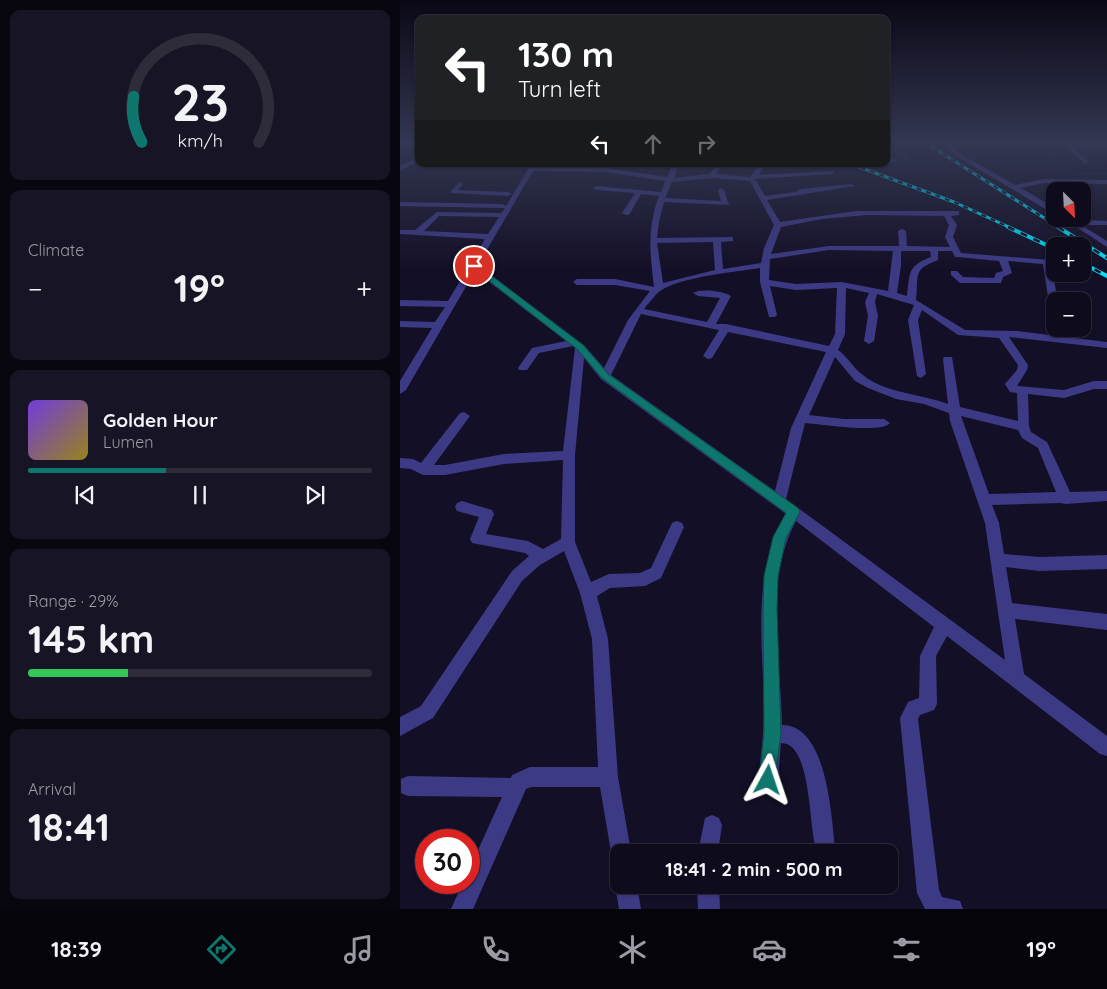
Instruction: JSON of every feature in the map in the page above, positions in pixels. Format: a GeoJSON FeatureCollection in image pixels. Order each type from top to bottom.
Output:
{"type":"FeatureCollection","features":[{"type":"Feature","properties":{"kind":"street"},"geometry":{"type":"LineString","coordinates":[[459,185],[453,192],[505,205]]}},
{"type":"Feature","properties":{"kind":"street"},"geometry":{"type":"LineString","coordinates":[[400,390],[449,304],[491,237],[516,185]]}},
{"type":"Feature","properties":{"kind":"street"},"geometry":{"type":"LineString","coordinates":[[417,233],[437,214],[515,204],[526,185]]}},
{"type":"Feature","properties":{"kind":"street"},"geometry":{"type":"LineString","coordinates":[[605,376],[639,311],[658,289],[653,241],[667,185]]}},
{"type":"Feature","properties":{"kind":"street"},"geometry":{"type":"LineString","coordinates":[[756,185],[778,225]]}},
{"type":"Feature","properties":{"kind":"street"},"geometry":{"type":"LineString","coordinates":[[1013,185],[1046,205]]}},
{"type":"Feature","properties":{"kind":"street"},"geometry":{"type":"LineString","coordinates":[[1016,187],[1023,185]]}},
{"type":"Feature","properties":{"kind":"street"},"geometry":{"type":"LineString","coordinates":[[762,198],[798,194],[800,190],[852,186]]}},
{"type":"Feature","properties":{"kind":"street"},"geometry":{"type":"LineString","coordinates":[[596,188],[726,203],[721,190]]}},
{"type":"Feature","properties":{"kind":"street"},"geometry":{"type":"LineString","coordinates":[[626,213],[639,192]]}},
{"type":"Feature","properties":{"kind":"street"},"geometry":{"type":"LineString","coordinates":[[400,204],[505,205]]}},
{"type":"Feature","properties":{"kind":"street"},"geometry":{"type":"LineString","coordinates":[[778,225],[864,213],[956,213]]}},
{"type":"Feature","properties":{"kind":"street"},"geometry":{"type":"LineString","coordinates":[[946,214],[953,225],[950,237],[954,249],[960,256],[1047,262],[1052,292]]}},
{"type":"Feature","properties":{"kind":"street"},"geometry":{"type":"LineString","coordinates":[[1091,222],[1107,223]]}},
{"type":"Feature","properties":{"kind":"street"},"geometry":{"type":"LineString","coordinates":[[772,315],[764,282],[765,261],[772,236],[778,225]]}},
{"type":"Feature","properties":{"kind":"street"},"geometry":{"type":"LineString","coordinates":[[1083,228],[1107,245]]}},
{"type":"Feature","properties":{"kind":"street"},"geometry":{"type":"LineString","coordinates":[[892,294],[902,230]]}},
{"type":"Feature","properties":{"kind":"street"},"geometry":{"type":"LineString","coordinates":[[400,232],[491,237]]}},
{"type":"Feature","properties":{"kind":"street"},"geometry":{"type":"LineString","coordinates":[[718,239],[719,272]]}},
{"type":"Feature","properties":{"kind":"street"},"geometry":{"type":"LineString","coordinates":[[653,241],[730,239]]}},
{"type":"Feature","properties":{"kind":"street"},"geometry":{"type":"LineString","coordinates":[[577,282],[615,282],[658,289],[719,272],[829,248],[954,249]]}},
{"type":"Feature","properties":{"kind":"street"},"geometry":{"type":"LineString","coordinates":[[921,374],[913,320],[915,302],[914,269],[920,264],[934,259],[934,249]]}},
{"type":"Feature","properties":{"kind":"street"},"geometry":{"type":"LineString","coordinates":[[954,274],[960,280],[998,281],[999,275],[1008,273],[1002,258]]}},
{"type":"Feature","properties":{"kind":"street"},"geometry":{"type":"LineString","coordinates":[[474,266],[577,345],[605,376],[794,512],[1107,746]]}},
{"type":"Feature","properties":{"kind":"street"},"geometry":{"type":"LineString","coordinates":[[764,282],[796,288],[842,285],[892,294],[915,302],[962,333],[1046,334]]}},
{"type":"Feature","properties":{"kind":"street"},"geometry":{"type":"LineString","coordinates":[[779,501],[788,457],[802,418],[831,350],[840,334],[842,285]]}},
{"type":"Feature","properties":{"kind":"street"},"geometry":{"type":"LineString","coordinates":[[869,341],[873,316],[870,302],[874,290]]}},
{"type":"Feature","properties":{"kind":"street"},"geometry":{"type":"LineString","coordinates":[[698,293],[726,296],[711,324]]}},
{"type":"Feature","properties":{"kind":"street"},"geometry":{"type":"LineString","coordinates":[[400,303],[449,304]]}},
{"type":"Feature","properties":{"kind":"street"},"geometry":{"type":"LineString","coordinates":[[639,311],[726,327],[831,350],[838,354],[859,378],[872,386],[900,396],[926,400],[954,410],[1023,426]]}},
{"type":"Feature","properties":{"kind":"street"},"geometry":{"type":"LineString","coordinates":[[400,324],[437,325]]}},
{"type":"Feature","properties":{"kind":"street"},"geometry":{"type":"LineString","coordinates":[[708,356],[726,327]]}},
{"type":"Feature","properties":{"kind":"street"},"geometry":{"type":"LineString","coordinates":[[1003,335],[1009,347],[1022,360],[1022,369],[1012,384],[1014,388],[1022,391],[1064,394],[1094,385],[1107,385]]}},
{"type":"Feature","properties":{"kind":"street"},"geometry":{"type":"LineString","coordinates":[[1072,337],[1107,345]]}},
{"type":"Feature","properties":{"kind":"street"},"geometry":{"type":"LineString","coordinates":[[523,368],[536,350],[577,345]]}},
{"type":"Feature","properties":{"kind":"street"},"geometry":{"type":"LineString","coordinates":[[577,345],[568,455],[568,542],[588,593],[600,639],[608,777],[620,844]]}},
{"type":"Feature","properties":{"kind":"street"},"geometry":{"type":"LineString","coordinates":[[948,359],[954,410],[992,523],[1016,678]]}},
{"type":"Feature","properties":{"kind":"street"},"geometry":{"type":"LineString","coordinates":[[1022,391],[1023,426],[1026,435],[1043,445],[1066,499]]}},
{"type":"Feature","properties":{"kind":"street"},"geometry":{"type":"LineString","coordinates":[[423,470],[464,416]]}},
{"type":"Feature","properties":{"kind":"street"},"geometry":{"type":"LineString","coordinates":[[802,418],[844,423],[884,423]]}},
{"type":"Feature","properties":{"kind":"street"},"geometry":{"type":"LineString","coordinates":[[400,463],[413,464],[423,470],[453,470],[504,459],[568,455]]}},
{"type":"Feature","properties":{"kind":"street"},"geometry":{"type":"LineString","coordinates":[[983,500],[1066,499],[1107,496]]}},
{"type":"Feature","properties":{"kind":"street"},"geometry":{"type":"LineString","coordinates":[[462,507],[487,514],[477,539],[528,547],[542,556]]}},
{"type":"Feature","properties":{"kind":"street"},"geometry":{"type":"LineString","coordinates":[[768,780],[773,734],[771,576],[779,537],[794,512]]}},
{"type":"Feature","properties":{"kind":"street"},"geometry":{"type":"LineString","coordinates":[[588,593],[609,582],[641,580],[652,576],[656,573],[677,527]]}},
{"type":"Feature","properties":{"kind":"street"},"geometry":{"type":"LineString","coordinates":[[400,727],[427,712],[517,576],[542,556],[568,542]]}},
{"type":"Feature","properties":{"kind":"street"},"geometry":{"type":"LineString","coordinates":[[998,560],[1039,564],[1107,562]]}},
{"type":"Feature","properties":{"kind":"street"},"geometry":{"type":"LineString","coordinates":[[1006,610],[1107,622]]}},
{"type":"Feature","properties":{"kind":"street"},"geometry":{"type":"LineString","coordinates":[[945,625],[935,640],[928,656],[928,704],[914,708],[909,718],[928,893],[936,907],[952,909]]}},
{"type":"Feature","properties":{"kind":"street"},"geometry":{"type":"LineString","coordinates":[[773,734],[791,734],[801,742],[820,797],[825,844]]}},
{"type":"Feature","properties":{"kind":"street"},"geometry":{"type":"LineString","coordinates":[[462,909],[515,788],[524,779],[530,777],[608,777]]}},
{"type":"Feature","properties":{"kind":"street"},"geometry":{"type":"LineString","coordinates":[[408,786],[515,788]]}},
{"type":"Feature","properties":{"kind":"street"},"geometry":{"type":"LineString","coordinates":[[709,844],[712,825]]}},
{"type":"Feature","properties":{"kind":"street"},"geometry":{"type":"LineString","coordinates":[[628,894],[630,909]]}},
{"type":"Feature","properties":{"kind":"street"},"geometry":{"type":"LineString","coordinates":[[708,894],[709,909]]}},
{"type":"Feature","properties":{"kind":"railway"},"geometry":{"type":"LineString","coordinates":[[909,185],[954,202],[1011,228]]}},
{"type":"Feature","properties":{"kind":"railway"},"geometry":{"type":"LineString","coordinates":[[993,185],[1046,219]]}},
{"type":"Feature","properties":{"kind":"railway"},"geometry":{"type":"LineString","coordinates":[[1008,227],[1046,245]]}},
{"type":"Feature","properties":{"kind":"railway"},"geometry":{"type":"LineString","coordinates":[[1060,228],[1107,258]]}},
{"type":"Feature","properties":{"kind":"railway"},"geometry":{"type":"LineString","coordinates":[[1091,268],[1107,276]]}},
{"type":"Feature","properties":{"kind":"route"},"geometry":{"type":"LineString","coordinates":[[474,266],[580,347],[605,376],[794,512],[785,524],[779,537],[771,576],[773,734],[768,780]]}}]}
